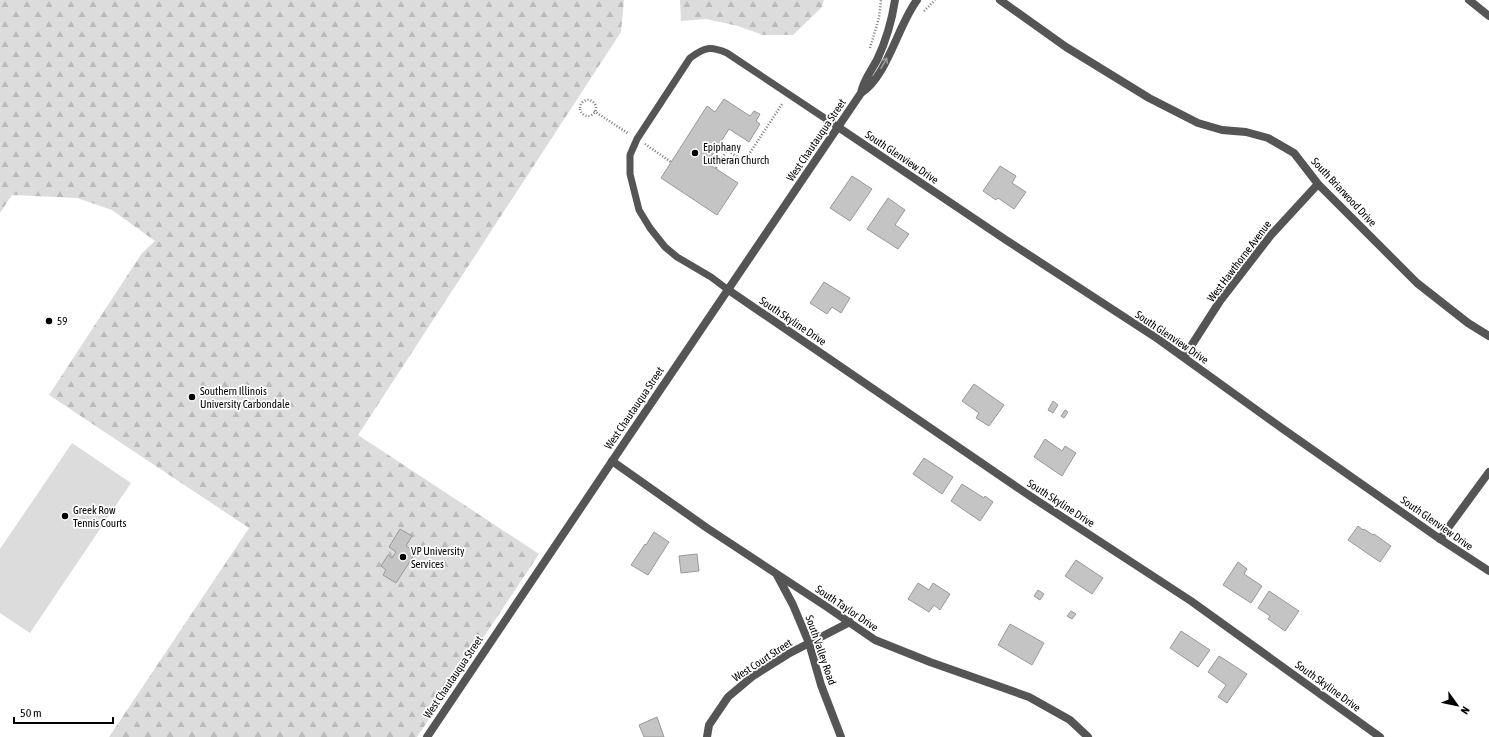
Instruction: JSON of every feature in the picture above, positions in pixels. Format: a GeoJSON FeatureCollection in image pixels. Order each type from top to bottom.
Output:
{"type":"FeatureCollection","features":[{"type":"Feature","properties":{"kind":"street","name":"West Chautauqua Street"},"geometry":{"type":"LineString","coordinates":[[861,93],[862,85],[882,46],[888,30],[895,0]]}},
{"type":"Feature","properties":{"kind":"street","name":"West Chautauqua Street"},"geometry":{"type":"LineString","coordinates":[[427,737],[727,289],[861,93],[869,88],[894,46],[906,18],[918,0]]}},
{"type":"Feature","properties":{"kind":"street","name":"South Briarwood Drive"},"geometry":{"type":"LineString","coordinates":[[1000,0],[1066,47],[1149,98],[1198,122],[1222,130],[1246,132],[1268,138],[1294,153],[1318,184],[1417,283],[1468,323],[1489,336]]}},
{"type":"Feature","properties":{"kind":"street"},"geometry":{"type":"LineString","coordinates":[[1469,0],[1489,16]]}},
{"type":"Feature","properties":{"kind":"street","name":"South Glenview Drive"},"geometry":{"type":"LineString","coordinates":[[838,127],[1184,357],[1282,429],[1440,539],[1489,571]]}},
{"type":"Feature","properties":{"kind":"street","name":"West Hawthorne Avenue"},"geometry":{"type":"LineString","coordinates":[[1184,357],[1220,301],[1271,234],[1318,184]]}},
{"type":"Feature","properties":{"kind":"street","name":"South Skyline Drive"},"geometry":{"type":"LineString","coordinates":[[727,289],[1021,489],[1191,601],[1380,737]]}},
{"type":"Feature","properties":{"kind":"street","name":"South Taylor Drive"},"geometry":{"type":"LineString","coordinates":[[612,461],[706,528],[875,640],[930,662],[1029,697],[1070,720],[1088,737]]}},
{"type":"Feature","properties":{"kind":"street"},"geometry":{"type":"LineString","coordinates":[[1440,539],[1489,472]]}},
{"type":"Feature","properties":{"kind":"street","name":"South Valley Road"},"geometry":{"type":"LineString","coordinates":[[775,573],[793,604],[809,644],[821,684],[841,737]]}},
{"type":"Feature","properties":{"kind":"street","name":"West Court Street"},"geometry":{"type":"LineString","coordinates":[[707,737],[709,725],[728,697],[753,676],[788,654],[850,622]]}},
{"type":"Feature","properties":{"kind":"lane"},"geometry":{"type":"LineString","coordinates":[[727,289],[711,277],[677,257],[665,247],[650,228],[640,210],[630,174],[630,155],[637,139],[690,58],[701,50],[708,48],[717,49],[727,53],[838,127]]}},
{"type":"Feature","properties":{"kind":"path"},"geometry":{"type":"LineString","coordinates":[[584,101],[591,101],[595,106],[594,111],[588,115],[583,114],[580,110],[580,105],[584,101]]}},
{"type":"Feature","properties":{"kind":"path"},"geometry":{"type":"LineString","coordinates":[[719,144],[744,162],[782,104]]}},
{"type":"Feature","properties":{"kind":"path"},"geometry":{"type":"LineString","coordinates":[[594,111],[671,162]]}},
{"type":"Feature","properties":{"kind":"path"},"geometry":{"type":"LineString","coordinates":[[716,168],[727,150]]}},
{"type":"Feature","properties":{"kind":"green space","name":"Southern Illinois University Carbondale"},"geometry":{"type":"Polygon","coordinates":[[[0,0],[624,0],[621,32],[358,435],[539,554],[417,737],[109,737],[249,528],[49,395],[142,253],[155,241],[112,210],[77,198],[12,195],[0,213],[0,0]]]}},
{"type":"Feature","properties":{"kind":"green space"},"geometry":{"type":"Polygon","coordinates":[[[680,0],[824,0],[822,7],[793,35],[763,35],[738,26],[706,19],[681,21],[680,0]]]}},
{"type":"Feature","properties":{"kind":"green space","name":"Greek Row Tennis Courts"},"geometry":{"type":"Polygon","coordinates":[[[72,443],[131,483],[30,633],[0,613],[0,549],[72,443]]]}},
{"type":"Feature","properties":{"kind":"building","name":"Epiphany Lutheran Church"},"geometry":{"type":"Polygon","coordinates":[[[724,99],[750,116],[754,111],[760,114],[756,121],[760,124],[749,142],[729,129],[707,163],[738,183],[717,215],[661,178],[707,106],[715,112],[724,99]]]}},
{"type":"Feature","properties":{"kind":"building"},"geometry":{"type":"Polygon","coordinates":[[[1000,166],[1016,176],[1012,183],[1026,192],[1014,209],[998,198],[996,200],[983,191],[1000,166]]]}},
{"type":"Feature","properties":{"kind":"building"},"geometry":{"type":"Polygon","coordinates":[[[852,176],[872,189],[850,221],[830,208],[852,176]]]}},
{"type":"Feature","properties":{"kind":"building"},"geometry":{"type":"Polygon","coordinates":[[[888,198],[905,210],[895,225],[909,234],[898,249],[867,229],[888,198]]]}},
{"type":"Feature","properties":{"kind":"building"},"geometry":{"type":"Polygon","coordinates":[[[824,282],[850,298],[841,313],[832,307],[827,314],[810,303],[824,282]]]}},
{"type":"Feature","properties":{"kind":"building"},"geometry":{"type":"Polygon","coordinates":[[[974,384],[1004,405],[989,426],[976,418],[979,413],[962,401],[974,384]]]}},
{"type":"Feature","properties":{"kind":"building"},"geometry":{"type":"Polygon","coordinates":[[[1053,401],[1058,405],[1053,413],[1048,410],[1053,401]]]}},
{"type":"Feature","properties":{"kind":"building"},"geometry":{"type":"Polygon","coordinates":[[[1065,410],[1068,412],[1064,418],[1061,416],[1065,410]]]}},
{"type":"Feature","properties":{"kind":"building"},"geometry":{"type":"Polygon","coordinates":[[[1045,439],[1062,451],[1065,446],[1076,453],[1062,476],[1034,457],[1045,439]]]}},
{"type":"Feature","properties":{"kind":"building"},"geometry":{"type":"Polygon","coordinates":[[[924,458],[953,477],[942,494],[913,474],[924,458]]]}},
{"type":"Feature","properties":{"kind":"building"},"geometry":{"type":"Polygon","coordinates":[[[962,484],[993,502],[980,521],[951,501],[962,484]]]}},
{"type":"Feature","properties":{"kind":"building"},"geometry":{"type":"Polygon","coordinates":[[[1358,526],[1373,535],[1374,534],[1391,546],[1380,562],[1348,540],[1358,526]]]}},
{"type":"Feature","properties":{"kind":"building","name":"VP University Services"},"geometry":{"type":"Polygon","coordinates":[[[400,529],[412,536],[406,546],[416,552],[396,583],[383,575],[386,570],[381,566],[388,555],[392,558],[396,552],[389,547],[400,529]]]}},
{"type":"Feature","properties":{"kind":"building"},"geometry":{"type":"Polygon","coordinates":[[[654,532],[669,542],[648,575],[631,565],[654,532]]]}},
{"type":"Feature","properties":{"kind":"building"},"geometry":{"type":"Polygon","coordinates":[[[697,554],[699,571],[681,573],[679,556],[697,554]]]}},
{"type":"Feature","properties":{"kind":"building"},"geometry":{"type":"Polygon","coordinates":[[[1076,560],[1103,578],[1092,594],[1065,576],[1076,560]]]}},
{"type":"Feature","properties":{"kind":"building"},"geometry":{"type":"Polygon","coordinates":[[[1238,562],[1247,569],[1244,574],[1262,586],[1251,603],[1223,585],[1238,562]]]}},
{"type":"Feature","properties":{"kind":"building"},"geometry":{"type":"Polygon","coordinates":[[[918,583],[929,590],[933,583],[950,594],[940,610],[934,605],[929,612],[908,599],[918,583]]]}},
{"type":"Feature","properties":{"kind":"building"},"geometry":{"type":"Polygon","coordinates":[[[1038,590],[1044,594],[1040,600],[1034,596],[1038,590]]]}},
{"type":"Feature","properties":{"kind":"building"},"geometry":{"type":"Polygon","coordinates":[[[1269,591],[1299,611],[1285,631],[1268,619],[1270,616],[1258,608],[1269,591]]]}},
{"type":"Feature","properties":{"kind":"building"},"geometry":{"type":"Polygon","coordinates":[[[1071,611],[1076,614],[1072,619],[1067,616],[1071,611]]]}},
{"type":"Feature","properties":{"kind":"building"},"geometry":{"type":"Polygon","coordinates":[[[1010,624],[1044,643],[1032,665],[998,645],[1010,624]]]}},
{"type":"Feature","properties":{"kind":"building"},"geometry":{"type":"Polygon","coordinates":[[[1181,631],[1210,650],[1198,667],[1170,648],[1181,631]]]}},
{"type":"Feature","properties":{"kind":"building"},"geometry":{"type":"Polygon","coordinates":[[[1219,656],[1247,674],[1227,703],[1218,697],[1226,685],[1208,672],[1219,656]]]}},
{"type":"Feature","properties":{"kind":"building"},"geometry":{"type":"Polygon","coordinates":[[[657,717],[664,737],[644,737],[639,725],[657,717]]]}},
{"type":"Feature","properties":{"kind":"place","name":"Epiphany Lutheran Church"},"geometry":{"type":"Point","coordinates":[695,153]}},
{"type":"Feature","properties":{"kind":"place","name":"59"},"geometry":{"type":"Point","coordinates":[49,321]}},
{"type":"Feature","properties":{"kind":"place","name":"Southern Illinois University Carbondale"},"geometry":{"type":"Point","coordinates":[192,397]}},
{"type":"Feature","properties":{"kind":"place","name":"Greek Row Tennis Courts"},"geometry":{"type":"Point","coordinates":[65,516]}},
{"type":"Feature","properties":{"kind":"place","name":"VP University Services"},"geometry":{"type":"Point","coordinates":[403,557]}}]}
